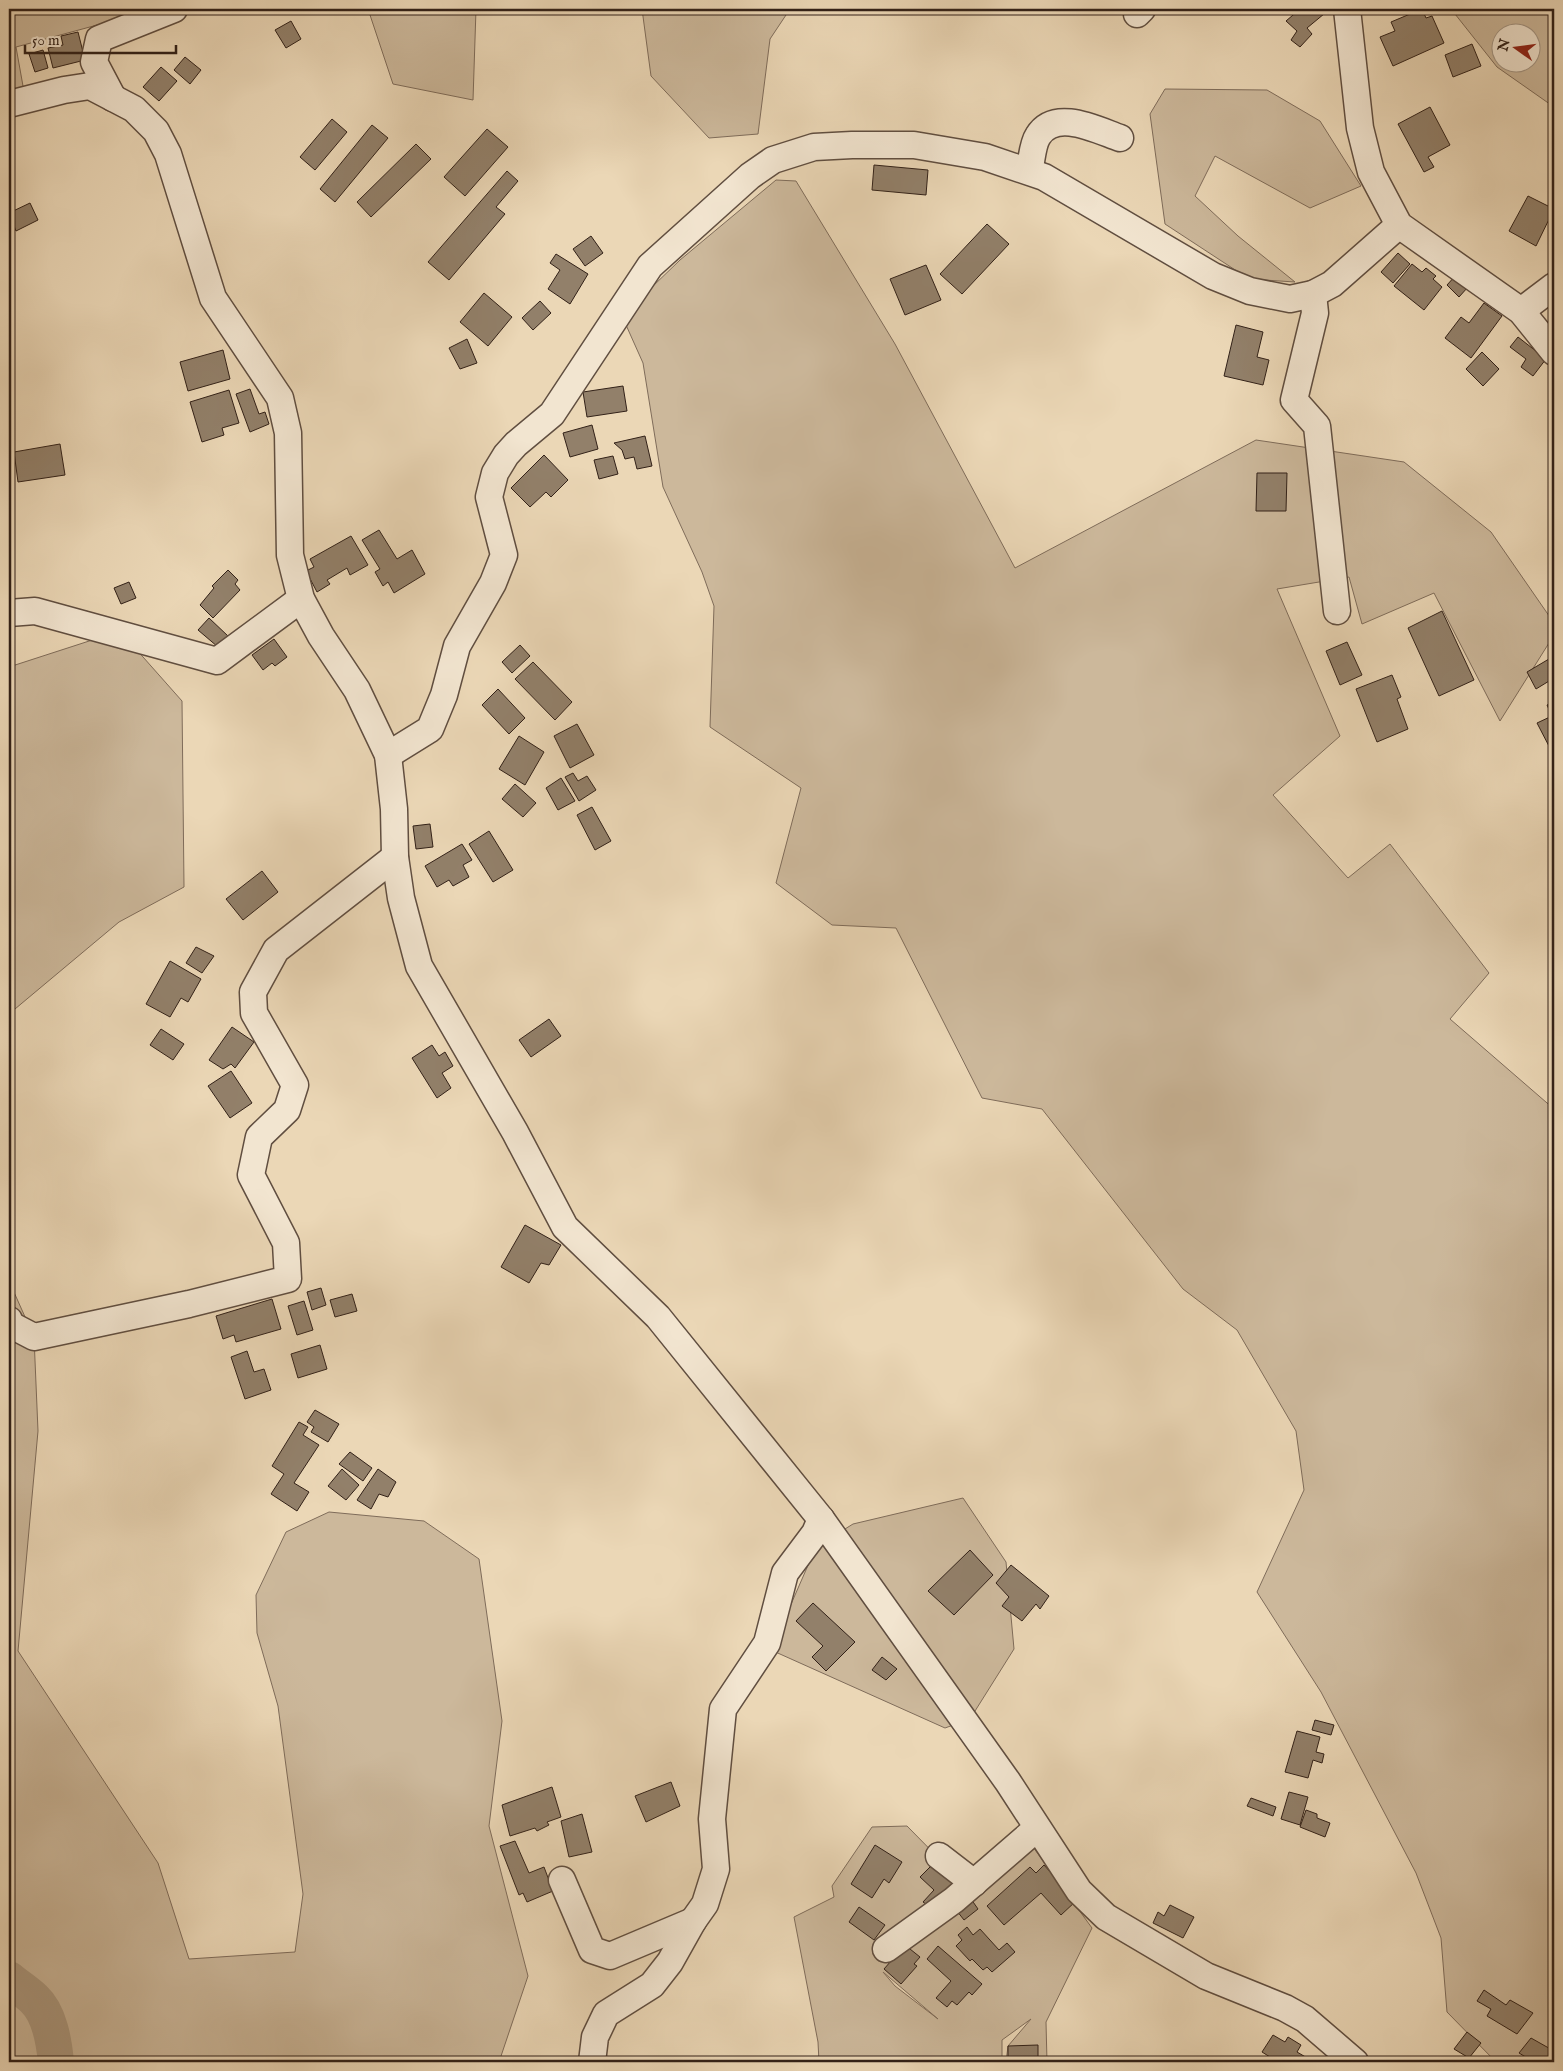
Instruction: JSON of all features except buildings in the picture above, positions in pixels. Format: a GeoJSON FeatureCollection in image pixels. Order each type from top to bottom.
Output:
{"type":"FeatureCollection","features":[{"type":"Feature","properties":{"kind":"street"},"geometry":{"type":"LineString","coordinates":[[113,98],[94,62],[99,39],[174,9]]}},
{"type":"Feature","properties":{"kind":"street"},"geometry":{"type":"LineString","coordinates":[[1347,9],[1360,128],[1371,172],[1399,225],[1521,311],[1554,352]]}},
{"type":"Feature","properties":{"kind":"street"},"geometry":{"type":"LineString","coordinates":[[9,104],[64,90],[90,86],[134,109],[156,130],[168,154],[213,298],[280,398],[288,433],[290,555],[301,599],[320,636],[357,690],[388,755],[394,809],[395,857],[401,898],[419,966],[515,1132],[565,1227],[658,1317],[821,1519],[1008,1782],[1036,1829],[1066,1870],[1079,1892],[1106,1917],[1206,1976],[1285,2008],[1305,2020],[1355,2062]]}},
{"type":"Feature","properties":{"kind":"street"},"geometry":{"type":"LineString","coordinates":[[1029,171],[1038,136],[1055,123],[1074,122],[1120,138]]}},
{"type":"Feature","properties":{"kind":"street"},"geometry":{"type":"LineString","coordinates":[[388,755],[430,729],[444,694],[457,646],[493,583],[504,555],[489,497],[495,473],[516,444],[552,414],[650,266],[750,176],[773,160],[814,147],[914,145],[985,157],[1029,171],[1105,211],[1213,276],[1250,291],[1290,299],[1313,294],[1332,284],[1399,225]]}},
{"type":"Feature","properties":{"kind":"street"},"geometry":{"type":"LineString","coordinates":[[1521,311],[1554,286]]}},
{"type":"Feature","properties":{"kind":"street"},"geometry":{"type":"LineString","coordinates":[[1313,294],[1315,313],[1294,400],[1317,426],[1337,611]]}},
{"type":"Feature","properties":{"kind":"street"},"geometry":{"type":"LineString","coordinates":[[9,613],[35,611],[217,661],[301,599]]}},
{"type":"Feature","properties":{"kind":"street"},"geometry":{"type":"LineString","coordinates":[[9,1320],[12,1324],[34,1337],[189,1304],[288,1280],[286,1243],[251,1175],[259,1137],[287,1110],[295,1085],[254,1014],[253,992],[276,950],[395,857]]}},
{"type":"Feature","properties":{"kind":"street"},"geometry":{"type":"LineString","coordinates":[[592,2062],[595,2037],[606,2014],[652,1985],[670,1962],[705,1904],[716,1869],[712,1819],[723,1709],[767,1642],[785,1573],[815,1533],[821,1519]]}},
{"type":"Feature","properties":{"kind":"street"},"geometry":{"type":"LineString","coordinates":[[886,1949],[954,1900],[1036,1829]]}},
{"type":"Feature","properties":{"kind":"street"},"geometry":{"type":"LineString","coordinates":[[939,1856],[974,1883]]}},
{"type":"Feature","properties":{"kind":"street"},"geometry":{"type":"LineString","coordinates":[[562,1880],[592,1950],[610,1956],[693,1921]]}},
{"type":"Feature","properties":{"kind":"shaded area"},"geometry":{"type":"Polygon","coordinates":[[[9,9],[122,9],[123,18],[16,47],[23,86],[9,94],[9,9]]]}},
{"type":"Feature","properties":{"kind":"shaded area"},"geometry":{"type":"Polygon","coordinates":[[[368,9],[476,9],[473,100],[393,84],[368,9]]]}},
{"type":"Feature","properties":{"kind":"shaded area"},"geometry":{"type":"Polygon","coordinates":[[[642,9],[790,9],[770,39],[758,134],[709,138],[651,76],[642,9]]]}},
{"type":"Feature","properties":{"kind":"shaded area"},"geometry":{"type":"Polygon","coordinates":[[[1455,9],[1554,9],[1554,107],[1504,72],[1540,72],[1540,22],[1490,22],[1490,58],[1455,14],[1455,9]]]}},
{"type":"Feature","properties":{"kind":"shaded area"},"geometry":{"type":"Polygon","coordinates":[[[1165,89],[1267,90],[1320,121],[1361,186],[1310,208],[1215,156],[1195,196],[1238,236],[1295,282],[1249,279],[1165,224],[1150,114],[1165,89]]]}},
{"type":"Feature","properties":{"kind":"shaded area"},"geometry":{"type":"Polygon","coordinates":[[[776,180],[796,181],[895,344],[1015,568],[1256,440],[1404,462],[1491,532],[1554,623],[1554,635],[1500,721],[1434,593],[1362,624],[1349,577],[1277,589],[1340,736],[1273,795],[1348,878],[1390,844],[1489,973],[1450,1019],[1554,1109],[1554,2062],[1496,2062],[1447,2012],[1441,1938],[1416,1873],[1321,1692],[1257,1592],[1304,1490],[1296,1431],[1237,1330],[1183,1289],[1042,1109],[982,1098],[896,928],[832,925],[776,883],[801,788],[710,727],[714,606],[702,572],[663,487],[643,363],[622,316],[680,260],[776,180]]]}},
{"type":"Feature","properties":{"kind":"shaded area"},"geometry":{"type":"Polygon","coordinates":[[[120,631],[182,701],[184,887],[119,922],[9,1014],[9,667],[120,631]]]}},
{"type":"Feature","properties":{"kind":"shaded area"},"geometry":{"type":"Polygon","coordinates":[[[9,1281],[34,1337],[38,1431],[18,1651],[158,1863],[189,1959],[295,1952],[303,1894],[278,1706],[257,1633],[256,1595],[286,1532],[329,1512],[424,1521],[479,1559],[502,1721],[489,1826],[528,1976],[499,2062],[9,2062],[9,1281]]]}},
{"type":"Feature","properties":{"kind":"shaded area"},"geometry":{"type":"Polygon","coordinates":[[[963,1498],[1006,1562],[1014,1649],[970,1719],[945,1728],[771,1650],[816,1547],[853,1524],[963,1498]]]}},
{"type":"Feature","properties":{"kind":"shaded area"},"geometry":{"type":"Polygon","coordinates":[[[907,1826],[968,1888],[1033,1847],[1092,1928],[1046,2022],[1047,2062],[1006,2062],[1008,2046],[1031,2019],[1002,2040],[1002,2062],[819,2062],[818,2042],[794,1917],[834,1897],[832,1886],[872,1827],[907,1826]],[[883,1972],[895,1986],[938,2019],[883,1972]]]}},
{"type":"Feature","properties":{"kind":"waterway"},"geometry":{"type":"LineString","coordinates":[[9,1979],[34,1999],[44,2012],[52,2037],[56,2062]]}}]}
